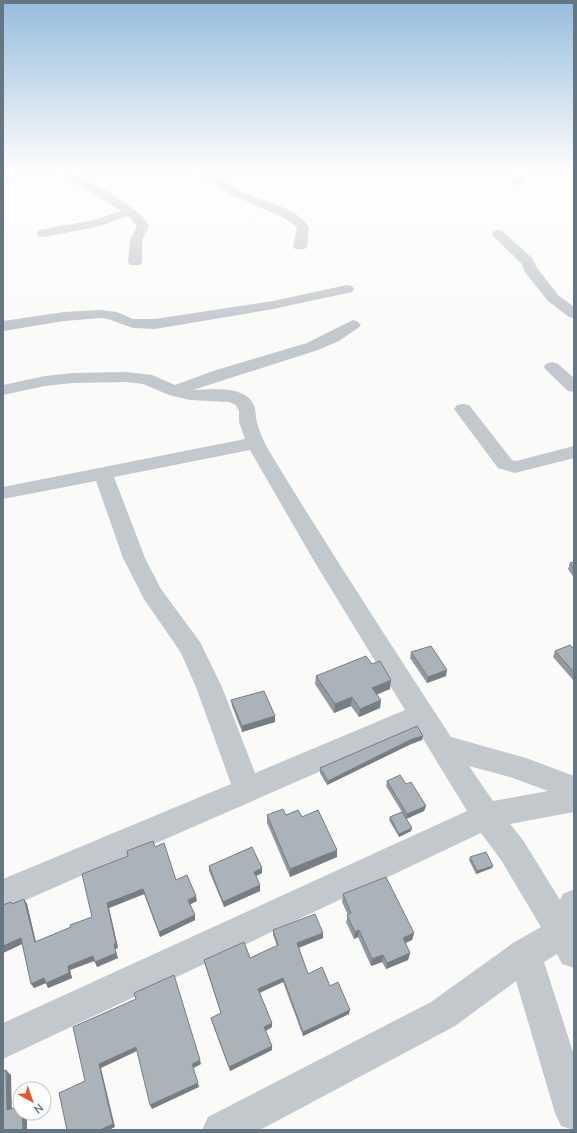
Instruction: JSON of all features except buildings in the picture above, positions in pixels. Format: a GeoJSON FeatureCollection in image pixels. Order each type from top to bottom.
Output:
{"type":"FeatureCollection","features":[{"type":"Feature","properties":{"kind":"street"},"geometry":{"type":"LineString","coordinates":[[43,233],[96,223]]}},
{"type":"Feature","properties":{"kind":"street"},"geometry":{"type":"LineString","coordinates":[[134,262],[136,240],[143,226],[141,223]]}},
{"type":"Feature","properties":{"kind":"street"},"geometry":{"type":"LineString","coordinates":[[299,223],[303,227],[300,246]]}},
{"type":"Feature","properties":{"kind":"street"},"geometry":{"type":"LineString","coordinates":[[498,234],[527,261],[530,269],[554,298],[574,314]]}},
{"type":"Feature","properties":{"kind":"street"},"geometry":{"type":"LineString","coordinates":[[3,326],[82,315],[102,314],[121,318],[128,322],[155,324],[272,305],[346,289]]}},
{"type":"Feature","properties":{"kind":"street"},"geometry":{"type":"LineString","coordinates":[[175,391],[227,372],[316,346],[340,334],[353,325]]}},
{"type":"Feature","properties":{"kind":"street"},"geometry":{"type":"LineString","coordinates":[[552,367],[574,387]]}},
{"type":"Feature","properties":{"kind":"street"},"geometry":{"type":"LineString","coordinates":[[3,390],[45,381],[73,378],[126,377],[146,379],[175,391],[190,395],[220,395],[234,397],[243,402],[248,411],[248,422],[255,443],[325,562],[423,714],[486,816],[570,930],[525,956],[443,1014],[221,1130]]}},
{"type":"Feature","properties":{"kind":"street"},"geometry":{"type":"LineString","coordinates":[[463,409],[505,464],[510,466],[515,467],[574,452]]}},
{"type":"Feature","properties":{"kind":"street"},"geometry":{"type":"LineString","coordinates":[[3,493],[255,443]]}},
{"type":"Feature","properties":{"kind":"street"},"geometry":{"type":"LineString","coordinates":[[103,473],[134,558],[152,593],[191,650],[209,687],[247,790]]}},
{"type":"Feature","properties":{"kind":"street"},"geometry":{"type":"LineString","coordinates":[[3,895],[423,714]]}},
{"type":"Feature","properties":{"kind":"street"},"geometry":{"type":"LineString","coordinates":[[443,747],[514,765],[545,776],[574,789]]}},
{"type":"Feature","properties":{"kind":"street"},"geometry":{"type":"LineString","coordinates":[[3,1041],[486,816],[540,804],[574,799]]}},
{"type":"Feature","properties":{"kind":"street"},"geometry":{"type":"LineString","coordinates":[[525,956],[574,1113]]}}]}
